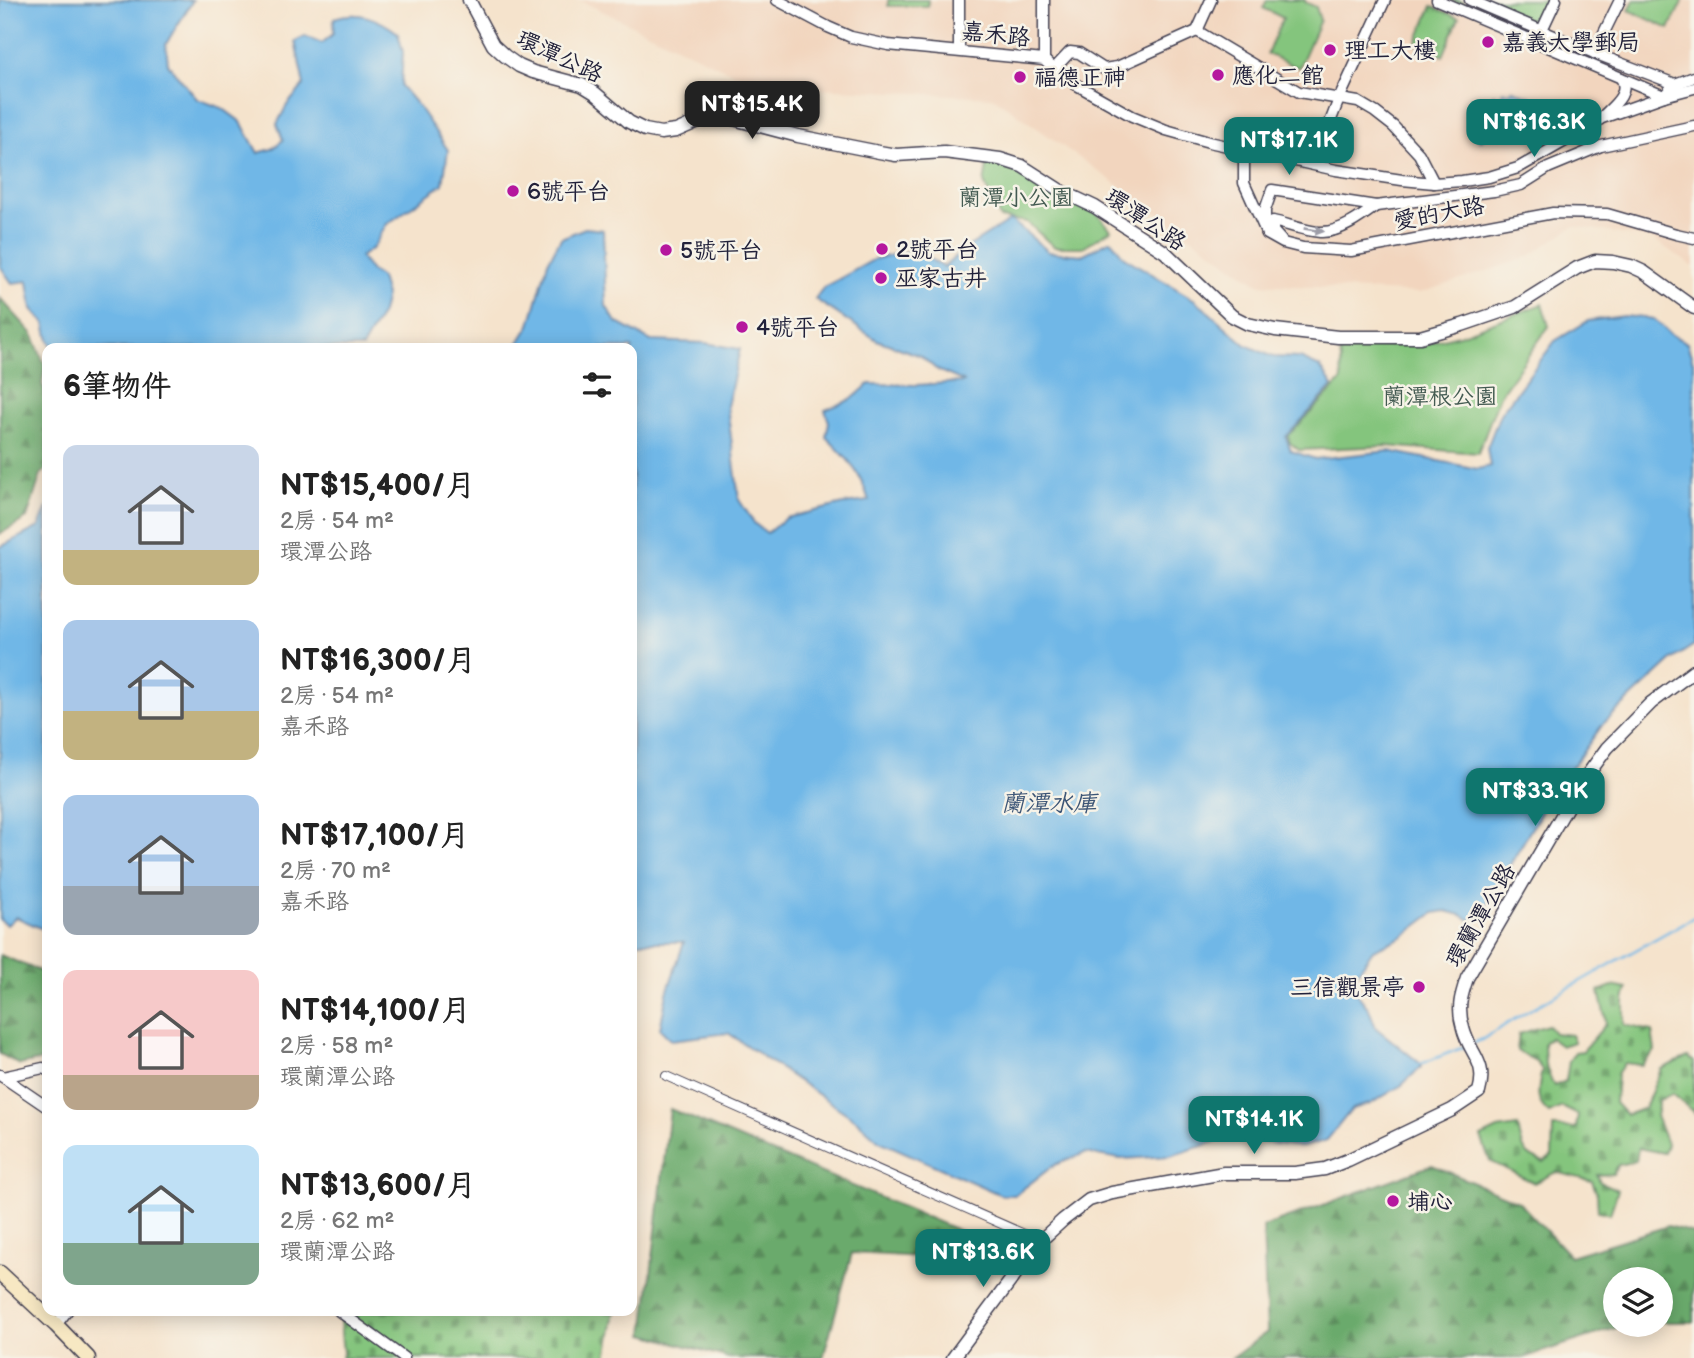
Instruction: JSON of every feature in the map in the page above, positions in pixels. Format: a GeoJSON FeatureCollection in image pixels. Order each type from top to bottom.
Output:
{"type":"FeatureCollection","features":[{"type":"Feature","properties":{"kind":"main road"},"geometry":{"type":"LineString","coordinates":[[0,1273],[42,1312]]}},
{"type":"Feature","properties":{"kind":"main road"},"geometry":{"type":"LineString","coordinates":[[46,1316],[88,1358]]}},
{"type":"Feature","properties":{"kind":"street","name":"環潭公路"},"geometry":{"type":"LineString","coordinates":[[469,0],[493,45],[505,56],[533,72],[582,85],[629,122],[645,130],[660,133],[676,131],[708,117],[726,117],[798,136],[896,155],[944,152],[1000,159],[1022,166],[1060,191],[1095,207],[1165,252],[1232,316],[1248,324],[1275,330],[1339,337],[1420,337],[1516,307],[1577,268],[1595,261],[1631,266],[1644,272],[1694,307]]}},
{"type":"Feature","properties":{"kind":"street","name":"嘉禾路"},"geometry":{"type":"LineString","coordinates":[[777,0],[851,37],[888,45],[1044,60],[1075,84],[1132,116],[1166,130],[1336,170],[1434,183],[1489,177],[1518,168],[1602,118],[1664,96],[1675,84]]}},
{"type":"Feature","properties":{"kind":"street"},"geometry":{"type":"LineString","coordinates":[[959,0],[959,51]]}},
{"type":"Feature","properties":{"kind":"street"},"geometry":{"type":"LineString","coordinates":[[1044,0],[1044,60]]}},
{"type":"Feature","properties":{"kind":"street"},"geometry":{"type":"LineString","coordinates":[[1054,69],[1070,52],[1079,53],[1104,69],[1117,66],[1197,31],[1211,0]]}},
{"type":"Feature","properties":{"kind":"street"},"geometry":{"type":"LineString","coordinates":[[1317,156],[1339,99],[1385,0]]}},
{"type":"Feature","properties":{"kind":"street"},"geometry":{"type":"LineString","coordinates":[[1437,0],[1664,96],[1694,88]]}},
{"type":"Feature","properties":{"kind":"street"},"geometry":{"type":"LineString","coordinates":[[1470,0],[1675,84],[1694,76]]}},
{"type":"Feature","properties":{"kind":"street"},"geometry":{"type":"LineString","coordinates":[[1542,30],[1556,0]]}},
{"type":"Feature","properties":{"kind":"street"},"geometry":{"type":"LineString","coordinates":[[1594,53],[1620,0]]}},
{"type":"Feature","properties":{"kind":"street"},"geometry":{"type":"LineString","coordinates":[[1197,31],[1299,92],[1358,102],[1375,112],[1393,126],[1419,154],[1434,183]]}},
{"type":"Feature","properties":{"kind":"street"},"geometry":{"type":"LineString","coordinates":[[1602,118],[1623,93],[1625,86],[1621,78]]}},
{"type":"Feature","properties":{"kind":"street"},"geometry":{"type":"LineString","coordinates":[[1267,234],[1265,210],[1272,190],[1376,206],[1494,191],[1521,185],[1549,168],[1601,146],[1694,127]]}},
{"type":"Feature","properties":{"kind":"street"},"geometry":{"type":"LineString","coordinates":[[1244,150],[1244,183],[1267,234]]}},
{"type":"Feature","properties":{"kind":"street"},"geometry":{"type":"LineString","coordinates":[[1283,243],[1273,231],[1273,221],[1319,232],[1332,231],[1362,217],[1376,206]]}},
{"type":"Feature","properties":{"kind":"street","name":"愛的大路"},"geometry":{"type":"LineString","coordinates":[[1267,234],[1283,243],[1303,248],[1351,251],[1553,213],[1607,214],[1694,238]]}},
{"type":"Feature","properties":{"kind":"street","name":"環蘭潭公路"},"geometry":{"type":"LineString","coordinates":[[1040,1241],[1089,1200],[1112,1193],[1224,1173],[1295,1173],[1325,1169],[1452,1110],[1479,1092],[1482,1069],[1463,1030],[1459,1002],[1467,978],[1578,788],[1607,748],[1651,703],[1694,671]]}},
{"type":"Feature","properties":{"kind":"street"},"geometry":{"type":"LineString","coordinates":[[2,1076],[42,1068]]}},
{"type":"Feature","properties":{"kind":"street"},"geometry":{"type":"LineString","coordinates":[[2,1076],[42,1104]]}},
{"type":"Feature","properties":{"kind":"street"},"geometry":{"type":"LineString","coordinates":[[666,1076],[1040,1241],[953,1358]]}},
{"type":"Feature","properties":{"kind":"street"},"geometry":{"type":"LineString","coordinates":[[56,1325],[63,1316]]}},
{"type":"Feature","properties":{"kind":"street"},"geometry":{"type":"LineString","coordinates":[[346,1316],[404,1358]]}},
{"type":"Feature","properties":{"kind":"shaded area"},"geometry":{"type":"Polygon","coordinates":[[[579,0],[1694,0],[1694,267],[1653,239],[1574,226],[1526,258],[1420,293],[1258,284],[993,97],[758,85],[579,0]]]}},
{"type":"Feature","properties":{"kind":"green space"},"geometry":{"type":"Polygon","coordinates":[[[888,0],[928,0],[928,6],[888,6],[888,0]]]}},
{"type":"Feature","properties":{"kind":"green space"},"geometry":{"type":"Polygon","coordinates":[[[1267,0],[1305,0],[1316,7],[1320,20],[1299,68],[1267,54],[1283,18],[1263,8],[1267,0]]]}},
{"type":"Feature","properties":{"kind":"green space"},"geometry":{"type":"Polygon","coordinates":[[[1449,0],[1458,0],[1534,32],[1532,35],[1449,0]]]}},
{"type":"Feature","properties":{"kind":"green space"},"geometry":{"type":"Polygon","coordinates":[[[1485,0],[1547,0],[1537,23],[1485,0]]]}},
{"type":"Feature","properties":{"kind":"green space"},"geometry":{"type":"Polygon","coordinates":[[[1634,0],[1683,0],[1669,29],[1629,10],[1634,0]]]}},
{"type":"Feature","properties":{"kind":"green space"},"geometry":{"type":"Polygon","coordinates":[[[1432,6],[1459,18],[1443,56],[1416,44],[1432,6]]]}},
{"type":"Feature","properties":{"kind":"green space","name":"蘭潭小公園"},"geometry":{"type":"Polygon","coordinates":[[[988,160],[1018,170],[1098,214],[1111,230],[1083,247],[1054,247],[1027,222],[1000,218],[984,183],[988,160]]]}},
{"type":"Feature","properties":{"kind":"green space"},"geometry":{"type":"Polygon","coordinates":[[[0,298],[32,333],[42,358],[42,473],[27,518],[0,534],[0,298]]]}},
{"type":"Feature","properties":{"kind":"green space","name":"蘭潭根公園"},"geometry":{"type":"Polygon","coordinates":[[[1542,304],[1549,326],[1500,395],[1478,453],[1386,446],[1299,450],[1290,443],[1288,436],[1342,380],[1340,346],[1419,345],[1459,335],[1542,304]]]}},
{"type":"Feature","properties":{"kind":"green space"},"geometry":{"type":"Polygon","coordinates":[[[0,955],[42,972],[42,1060],[20,1065],[0,1054],[0,955]]]}},
{"type":"Feature","properties":{"kind":"green space"},"geometry":{"type":"Polygon","coordinates":[[[1612,986],[1627,989],[1624,1025],[1652,1031],[1655,1051],[1642,1065],[1624,1063],[1617,1074],[1615,1103],[1626,1115],[1645,1108],[1661,1069],[1688,1057],[1694,1062],[1694,1113],[1673,1094],[1659,1100],[1656,1116],[1667,1144],[1664,1153],[1638,1148],[1636,1161],[1618,1165],[1613,1174],[1597,1175],[1600,1182],[1618,1190],[1610,1214],[1598,1211],[1597,1194],[1592,1181],[1556,1172],[1534,1183],[1490,1161],[1481,1137],[1498,1129],[1518,1126],[1522,1145],[1527,1153],[1544,1162],[1552,1156],[1553,1127],[1576,1128],[1578,1115],[1562,1107],[1549,1113],[1544,1108],[1538,1093],[1542,1070],[1536,1061],[1517,1051],[1519,1034],[1548,1025],[1554,1033],[1571,1035],[1574,1042],[1561,1046],[1550,1038],[1544,1043],[1545,1065],[1554,1086],[1566,1081],[1569,1061],[1575,1052],[1583,1051],[1606,1024],[1599,991],[1612,986]]]}},
{"type":"Feature","properties":{"kind":"green space"},"geometry":{"type":"Polygon","coordinates":[[[670,1109],[1003,1249],[992,1261],[852,1253],[823,1358],[729,1358],[644,1334],[670,1109]]]}},
{"type":"Feature","properties":{"kind":"green space"},"geometry":{"type":"Polygon","coordinates":[[[1432,1165],[1519,1202],[1570,1256],[1668,1226],[1694,1233],[1694,1322],[1673,1322],[1673,1267],[1603,1267],[1603,1332],[1523,1358],[1232,1358],[1267,1332],[1263,1227],[1432,1165]]]}},
{"type":"Feature","properties":{"kind":"green space"},"geometry":{"type":"Polygon","coordinates":[[[339,1316],[614,1316],[607,1358],[342,1358],[339,1316]]]}},
{"type":"Feature","properties":{"kind":"water"},"geometry":{"type":"Polygon","coordinates":[[[0,0],[193,0],[166,44],[168,64],[197,99],[222,108],[241,122],[258,153],[272,149],[283,140],[277,124],[287,105],[304,85],[295,41],[305,36],[322,43],[333,34],[334,18],[352,15],[368,17],[398,33],[403,52],[401,86],[448,150],[443,184],[386,225],[373,248],[360,257],[371,271],[381,278],[386,295],[382,313],[365,343],[50,343],[45,323],[32,309],[28,281],[12,283],[0,266],[0,0]]]}},
{"type":"Feature","properties":{"kind":"water"},"geometry":{"type":"Polygon","coordinates":[[[1512,89],[1553,107],[1550,114],[1555,118],[1551,123],[1514,134],[1496,129],[1480,141],[1477,137],[1486,129],[1486,120],[1478,114],[1486,98],[1490,100],[1493,94],[1500,98],[1503,91],[1509,93],[1512,89]]]}},
{"type":"Feature","properties":{"kind":"water","name":"蘭潭水庫"},"geometry":{"type":"Polygon","coordinates":[[[1011,220],[1049,252],[1082,255],[1111,240],[1124,257],[1195,300],[1246,345],[1273,357],[1300,358],[1320,367],[1333,386],[1286,437],[1291,451],[1315,459],[1389,451],[1478,469],[1490,466],[1487,448],[1500,414],[1555,341],[1588,321],[1624,316],[1654,319],[1670,334],[1687,343],[1694,365],[1694,645],[1673,659],[1603,724],[1546,804],[1476,918],[1470,920],[1446,911],[1434,913],[1402,937],[1373,950],[1355,976],[1354,990],[1369,1009],[1376,1028],[1421,1064],[1421,1067],[1402,1085],[1370,1104],[1352,1109],[1327,1140],[1302,1147],[1228,1138],[1170,1156],[1121,1159],[1085,1153],[1054,1165],[1015,1195],[1001,1195],[879,1141],[856,1120],[728,1033],[671,1040],[660,1029],[667,993],[684,942],[637,943],[637,343],[519,343],[530,325],[548,262],[561,238],[585,228],[603,230],[606,306],[616,322],[651,341],[705,343],[740,349],[727,406],[739,500],[755,524],[767,533],[786,518],[869,501],[862,481],[852,466],[826,437],[829,422],[825,410],[852,399],[869,384],[965,382],[937,370],[921,356],[877,340],[815,299],[823,288],[875,259],[914,250],[944,267],[963,250],[1011,220]]]}},
{"type":"Feature","properties":{"kind":"water"},"geometry":{"type":"Polygon","coordinates":[[[42,520],[42,929],[16,917],[7,925],[0,920],[0,547],[39,527],[42,520]]]}},
{"type":"Feature","properties":{"kind":"waterway"},"geometry":{"type":"LineString","coordinates":[[1474,1043],[1694,917]]}},
{"type":"Feature","properties":{"kind":"waterway"},"geometry":{"type":"LineString","coordinates":[[1418,1065],[1464,1047]]}},
{"type":"Feature","properties":{"kind":"place","name":"嘉義大學郵局"},"geometry":{"type":"Point","coordinates":[1488,42]}},
{"type":"Feature","properties":{"kind":"place","name":"理工大樓"},"geometry":{"type":"Point","coordinates":[1330,50]}},
{"type":"Feature","properties":{"kind":"place","name":"應化二館"},"geometry":{"type":"Point","coordinates":[1218,75]}},
{"type":"Feature","properties":{"kind":"place","name":"福德正神"},"geometry":{"type":"Point","coordinates":[1020,77]}},
{"type":"Feature","properties":{"kind":"place","name":"6號平台"},"geometry":{"type":"Point","coordinates":[513,191]}},
{"type":"Feature","properties":{"kind":"place","name":"2號平台"},"geometry":{"type":"Point","coordinates":[882,249]}},
{"type":"Feature","properties":{"kind":"place","name":"5號平台"},"geometry":{"type":"Point","coordinates":[666,250]}},
{"type":"Feature","properties":{"kind":"place","name":"巫家古井"},"geometry":{"type":"Point","coordinates":[881,278]}},
{"type":"Feature","properties":{"kind":"place","name":"4號平台"},"geometry":{"type":"Point","coordinates":[742,327]}},
{"type":"Feature","properties":{"kind":"place","name":"三信觀景亭"},"geometry":{"type":"Point","coordinates":[1419,987]}},
{"type":"Feature","properties":{"kind":"place","name":"埔心"},"geometry":{"type":"Point","coordinates":[1393,1201]}}]}
